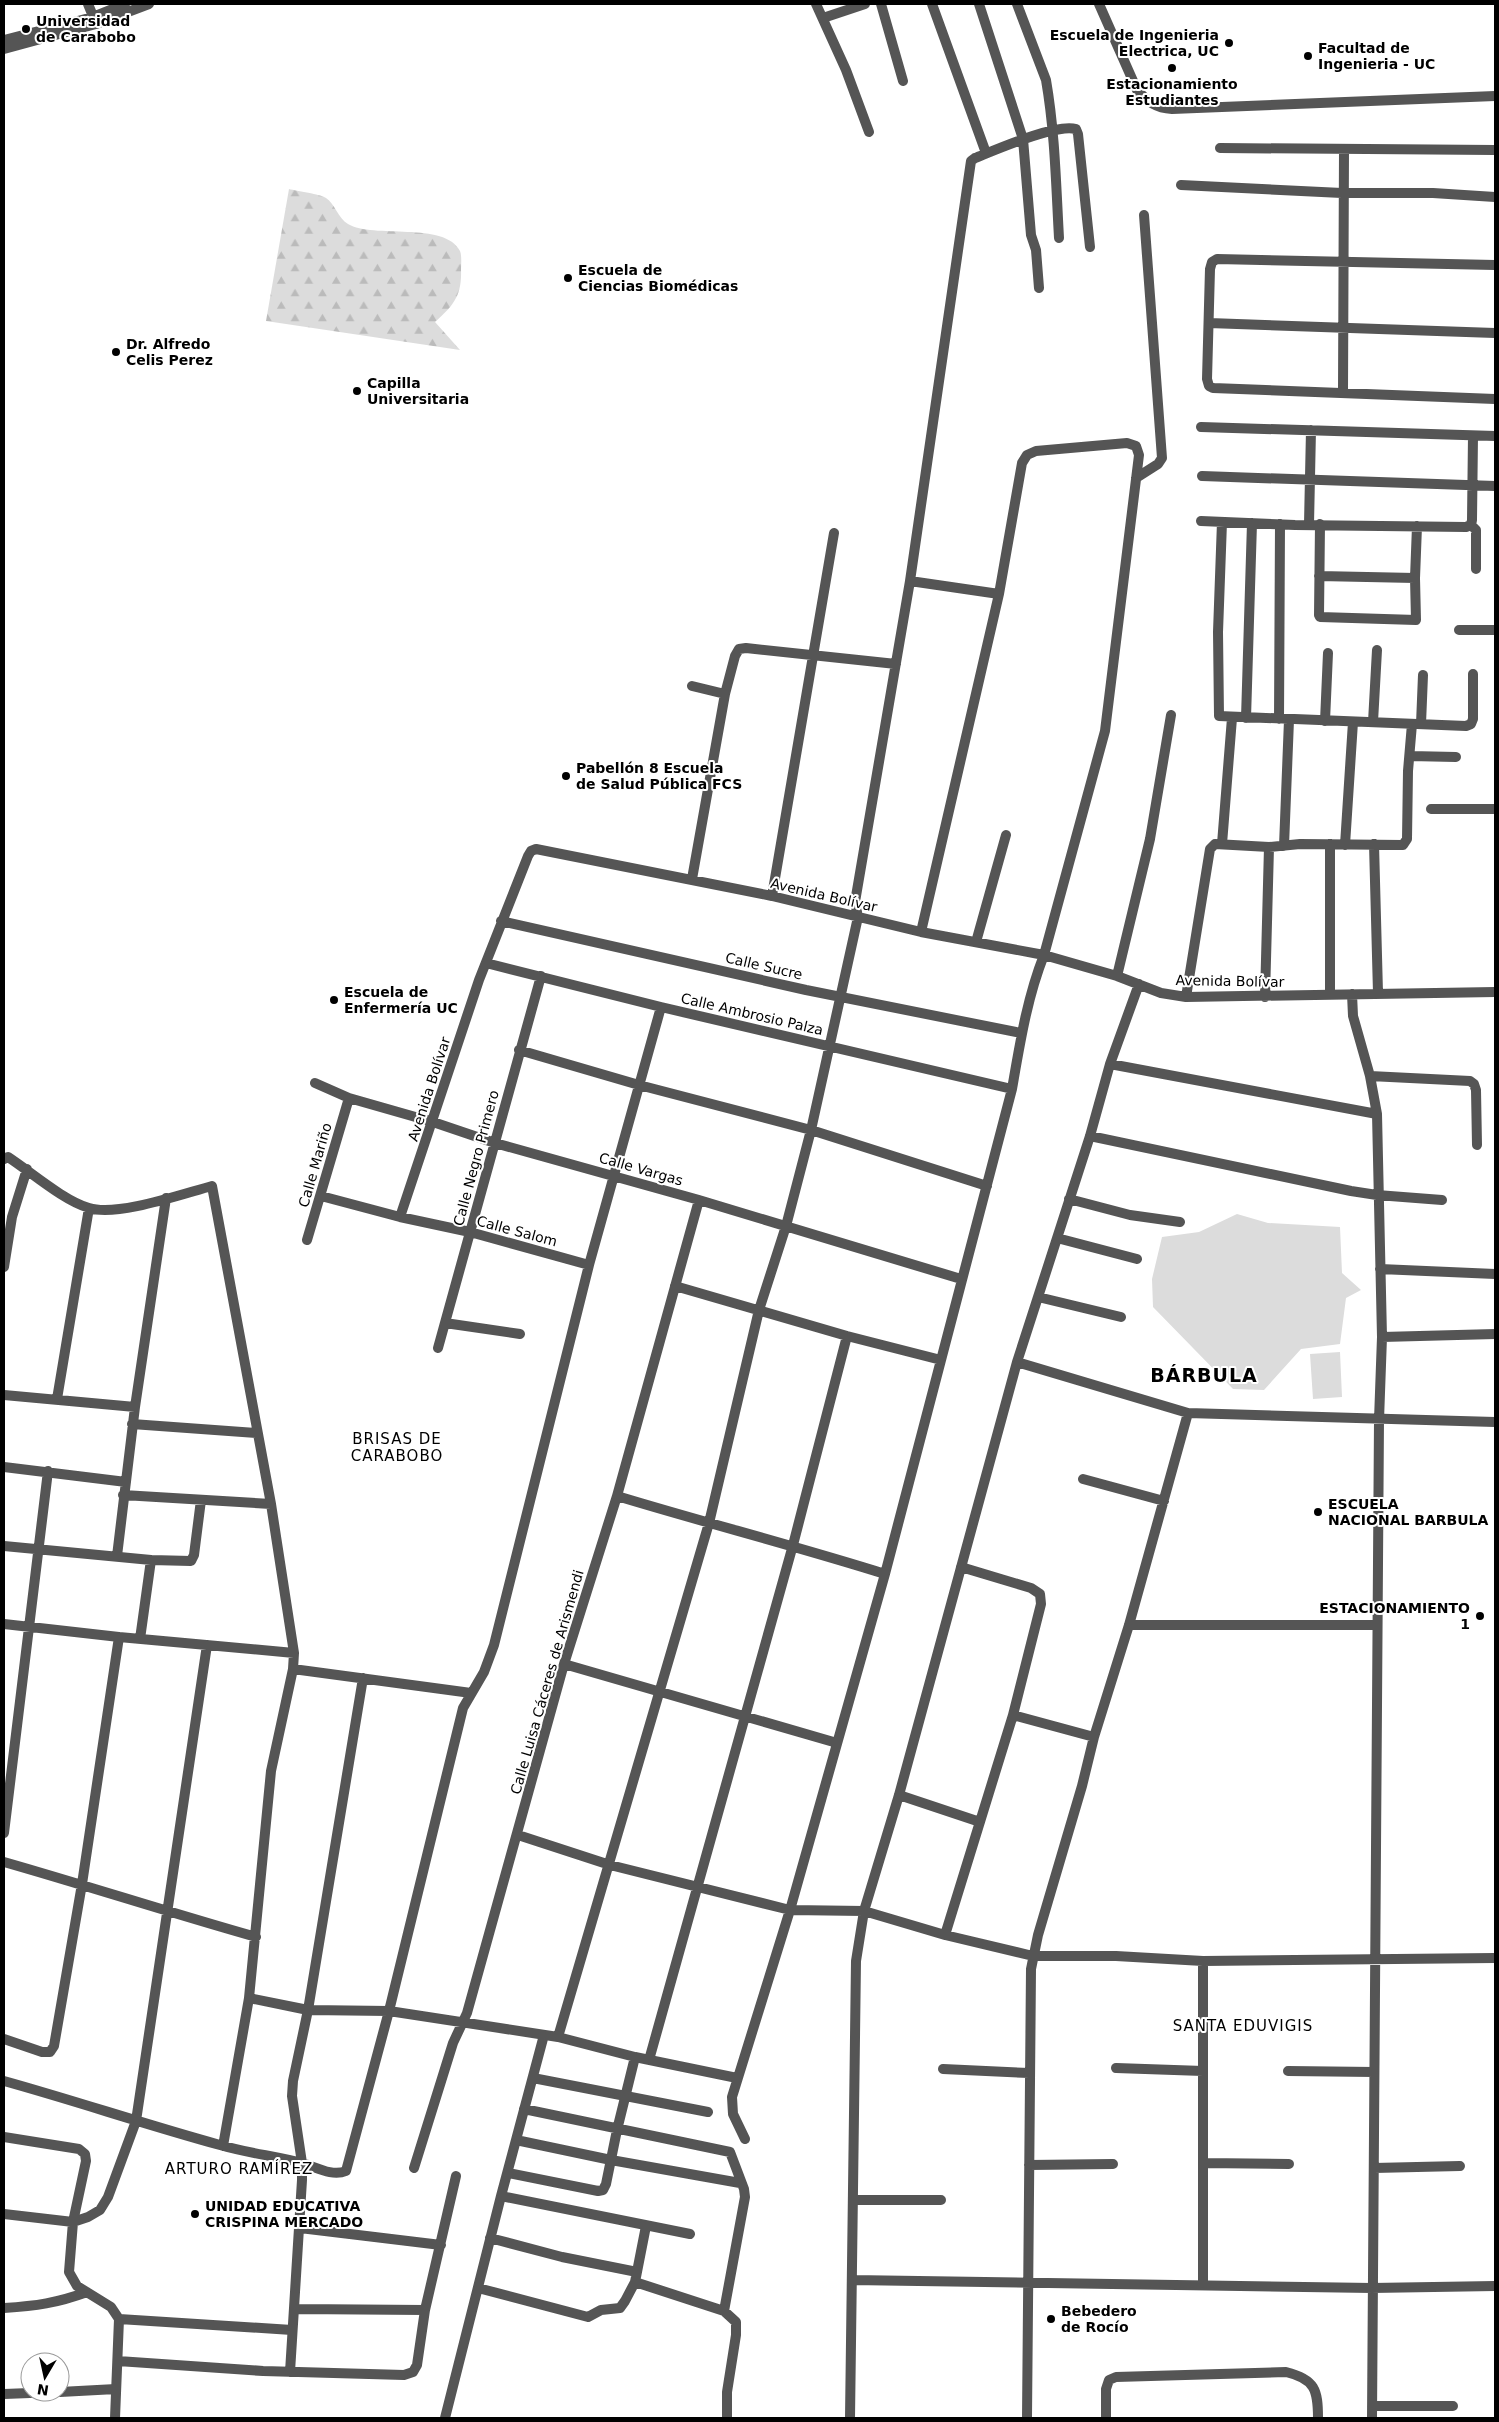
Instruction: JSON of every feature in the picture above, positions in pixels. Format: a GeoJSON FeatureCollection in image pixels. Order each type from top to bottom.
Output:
{"type":"FeatureCollection","features":[{"type":"Feature","properties":{"kind":"street"},"geometry":{"type":"LineString","coordinates":[[88,4],[95,20]]}},
{"type":"Feature","properties":{"kind":"street"},"geometry":{"type":"LineString","coordinates":[[4,49],[95,20],[106,11],[125,4]]}},
{"type":"Feature","properties":{"kind":"street"},"geometry":{"type":"LineString","coordinates":[[106,11],[149,4]]}},
{"type":"Feature","properties":{"kind":"street"},"geometry":{"type":"LineString","coordinates":[[816,4],[846,70],[869,132]]}},
{"type":"Feature","properties":{"kind":"street"},"geometry":{"type":"LineString","coordinates":[[823,18],[865,4]]}},
{"type":"Feature","properties":{"kind":"street"},"geometry":{"type":"LineString","coordinates":[[881,4],[903,81]]}},
{"type":"Feature","properties":{"kind":"street"},"geometry":{"type":"LineString","coordinates":[[932,4],[986,153]]}},
{"type":"Feature","properties":{"kind":"street"},"geometry":{"type":"LineString","coordinates":[[979,4],[1023,139],[1030,235],[1036,250],[1039,288]]}},
{"type":"Feature","properties":{"kind":"street"},"geometry":{"type":"LineString","coordinates":[[1017,4],[1046,80],[1053,131],[1059,238]]}},
{"type":"Feature","properties":{"kind":"street"},"geometry":{"type":"LineString","coordinates":[[1099,4],[1137,90],[1147,101],[1160,108],[1495,96]]}},
{"type":"Feature","properties":{"kind":"street"},"geometry":{"type":"LineString","coordinates":[[4,40],[95,20]]}},
{"type":"Feature","properties":{"kind":"street"},"geometry":{"type":"LineString","coordinates":[[558,2037],[610,1865],[658,1690],[708,1523],[759,1310],[786,1226],[812,1130],[842,995],[858,917],[855,902],[910,581],[970,168],[975,158],[1023,139],[1071,127],[1076,129],[1090,247]]}},
{"type":"Feature","properties":{"kind":"street"},"geometry":{"type":"LineString","coordinates":[[1220,148],[1495,150]]}},
{"type":"Feature","properties":{"kind":"street"},"geometry":{"type":"LineString","coordinates":[[1343,392],[1342,193],[1344,149]]}},
{"type":"Feature","properties":{"kind":"street"},"geometry":{"type":"LineString","coordinates":[[1181,185],[1342,193],[1433,193],[1495,197]]}},
{"type":"Feature","properties":{"kind":"street"},"geometry":{"type":"LineString","coordinates":[[1136,478],[1158,464],[1162,458],[1144,215]]}},
{"type":"Feature","properties":{"kind":"street"},"geometry":{"type":"LineString","coordinates":[[1495,266],[1217,259],[1212,262],[1210,269],[1207,379],[1208,386],[1213,388],[1495,399]]}},
{"type":"Feature","properties":{"kind":"street"},"geometry":{"type":"LineString","coordinates":[[1209,323],[1495,333]]}},
{"type":"Feature","properties":{"kind":"street"},"geometry":{"type":"LineString","coordinates":[[1201,427],[1495,436]]}},
{"type":"Feature","properties":{"kind":"street"},"geometry":{"type":"LineString","coordinates":[[1309,524],[1311,430]]}},
{"type":"Feature","properties":{"kind":"street"},"geometry":{"type":"LineString","coordinates":[[1473,436],[1471,525],[1476,530],[1476,569]]}},
{"type":"Feature","properties":{"kind":"street"},"geometry":{"type":"LineString","coordinates":[[745,2139],[733,2114],[732,2097],[790,1910],[885,1574],[1012,1089],[1021,1034],[1035,976],[1044,955],[1105,731],[1139,455],[1136,446],[1127,443],[1036,451],[1026,455],[1022,463],[999,594],[921,932]]}},
{"type":"Feature","properties":{"kind":"street"},"geometry":{"type":"LineString","coordinates":[[1202,476],[1495,486]]}},
{"type":"Feature","properties":{"kind":"street"},"geometry":{"type":"LineString","coordinates":[[1202,521],[1466,527],[1471,525]]}},
{"type":"Feature","properties":{"kind":"street"},"geometry":{"type":"LineString","coordinates":[[1222,522],[1219,716],[1466,726],[1471,724],[1473,719],[1473,674]]}},
{"type":"Feature","properties":{"kind":"street"},"geometry":{"type":"LineString","coordinates":[[1246,718],[1252,523]]}},
{"type":"Feature","properties":{"kind":"street"},"geometry":{"type":"LineString","coordinates":[[1280,524],[1284,720],[1284,846]]}},
{"type":"Feature","properties":{"kind":"street"},"geometry":{"type":"LineString","coordinates":[[1320,524],[1320,617],[1414,620],[1417,616],[1415,578],[1417,526]]}},
{"type":"Feature","properties":{"kind":"street"},"geometry":{"type":"LineString","coordinates":[[772,896],[834,533]]}},
{"type":"Feature","properties":{"kind":"street"},"geometry":{"type":"LineString","coordinates":[[1319,576],[1415,578]]}},
{"type":"Feature","properties":{"kind":"street"},"geometry":{"type":"LineString","coordinates":[[910,581],[999,594]]}},
{"type":"Feature","properties":{"kind":"street"},"geometry":{"type":"LineString","coordinates":[[1459,630],[1495,630]]}},
{"type":"Feature","properties":{"kind":"street"},"geometry":{"type":"LineString","coordinates":[[692,879],[725,694],[734,656],[739,649],[746,648],[896,664]]}},
{"type":"Feature","properties":{"kind":"street"},"geometry":{"type":"LineString","coordinates":[[1372,722],[1377,650]]}},
{"type":"Feature","properties":{"kind":"street"},"geometry":{"type":"LineString","coordinates":[[1325,721],[1328,653]]}},
{"type":"Feature","properties":{"kind":"street"},"geometry":{"type":"LineString","coordinates":[[1186,997],[1210,849],[1215,844],[1269,847],[1330,844],[1403,844],[1406,842],[1410,756],[1417,724],[1423,675]]}},
{"type":"Feature","properties":{"kind":"street"},"geometry":{"type":"LineString","coordinates":[[692,686],[725,694]]}},
{"type":"Feature","properties":{"kind":"street"},"geometry":{"type":"LineString","coordinates":[[1117,976],[1150,839],[1171,715]]}},
{"type":"Feature","properties":{"kind":"street"},"geometry":{"type":"LineString","coordinates":[[1222,844],[1232,718]]}},
{"type":"Feature","properties":{"kind":"street"},"geometry":{"type":"LineString","coordinates":[[1345,844],[1353,722]]}},
{"type":"Feature","properties":{"kind":"street"},"geometry":{"type":"LineString","coordinates":[[1410,756],[1456,757]]}},
{"type":"Feature","properties":{"kind":"street"},"geometry":{"type":"LineString","coordinates":[[1431,809],[1495,808]]}},
{"type":"Feature","properties":{"kind":"street"},"geometry":{"type":"LineString","coordinates":[[976,942],[1006,835]]}},
{"type":"Feature","properties":{"kind":"street"},"geometry":{"type":"LineString","coordinates":[[1330,844],[1330,995]]}},
{"type":"Feature","properties":{"kind":"street"},"geometry":{"type":"LineString","coordinates":[[1374,844],[1378,992]]}},
{"type":"Feature","properties":{"kind":"street"},"geometry":{"type":"LineString","coordinates":[[1265,997],[1269,847]]}},
{"type":"Feature","properties":{"kind":"street","name":"Avenida Bolívar"},"geometry":{"type":"LineString","coordinates":[[400,1217],[486,963],[501,921],[531,850],[536,849],[692,879],[921,932],[1044,955],[1117,976],[1161,993],[1186,997],[1265,997],[1378,992],[1495,992]]}},
{"type":"Feature","properties":{"kind":"street","name":"Calle Sucre"},"geometry":{"type":"LineString","coordinates":[[501,921],[806,990],[842,995],[1021,1034]]}},
{"type":"Feature","properties":{"kind":"street","name":"Calle Ambrosio Palza"},"geometry":{"type":"LineString","coordinates":[[486,963],[660,1007],[1012,1089]]}},
{"type":"Feature","properties":{"kind":"street","name":"Calle Negro Primero"},"geometry":{"type":"LineString","coordinates":[[438,1348],[541,976]]}},
{"type":"Feature","properties":{"kind":"street"},"geometry":{"type":"LineString","coordinates":[[850,2418],[856,1961],[864,1911],[899,1795],[1017,1362],[1090,1136],[1110,1064],[1139,984]]}},
{"type":"Feature","properties":{"kind":"street"},"geometry":{"type":"LineString","coordinates":[[1352,994],[1355,1025],[1370,1076],[1377,1114],[1377,1195],[1382,1337],[1379,1420],[1377,1625],[1372,2418]]}},
{"type":"Feature","properties":{"kind":"street"},"geometry":{"type":"LineString","coordinates":[[4,2081],[96,2106],[136,2121],[223,2146],[302,2163],[338,2174],[346,2171],[389,2011],[463,1708],[484,1672],[494,1645],[589,1265],[660,1007]]}},
{"type":"Feature","properties":{"kind":"street"},"geometry":{"type":"LineString","coordinates":[[519,1050],[639,1085],[812,1130],[987,1186]]}},
{"type":"Feature","properties":{"kind":"street"},"geometry":{"type":"LineString","coordinates":[[1110,1064],[1377,1114]]}},
{"type":"Feature","properties":{"kind":"street"},"geometry":{"type":"LineString","coordinates":[[1370,1076],[1470,1081],[1474,1084],[1477,1145]]}},
{"type":"Feature","properties":{"kind":"street","name":"Calle Vargas"},"geometry":{"type":"LineString","coordinates":[[315,1084],[349,1098],[433,1122],[495,1143],[699,1200],[961,1279]]}},
{"type":"Feature","properties":{"kind":"street","name":"Calle Mariño"},"geometry":{"type":"LineString","coordinates":[[307,1240],[349,1098]]}},
{"type":"Feature","properties":{"kind":"street"},"geometry":{"type":"LineString","coordinates":[[1090,1136],[1377,1195],[1442,1200]]}},
{"type":"Feature","properties":{"kind":"street"},"geometry":{"type":"LineString","coordinates":[[4,1159],[8,1158],[76,1203],[90,1208],[126,1207],[212,1186],[271,1504],[294,1653],[293,1669],[271,1772],[249,1998],[223,2146]]}},
{"type":"Feature","properties":{"kind":"street"},"geometry":{"type":"LineString","coordinates":[[4,1267],[12,1217],[27,1169]]}},
{"type":"Feature","properties":{"kind":"street","name":"Calle Salom"},"geometry":{"type":"LineString","coordinates":[[321,1196],[400,1217],[470,1232],[589,1265]]}},
{"type":"Feature","properties":{"kind":"street"},"geometry":{"type":"LineString","coordinates":[[117,1556],[132,1424],[166,1198]]}},
{"type":"Feature","properties":{"kind":"street"},"geometry":{"type":"LineString","coordinates":[[1070,1199],[1130,1215],[1180,1222]]}},
{"type":"Feature","properties":{"kind":"street","name":"Calle Luisa Cáceres de Arismendi"},"geometry":{"type":"LineString","coordinates":[[414,2168],[453,2042],[462,2024],[518,1835],[564,1664],[617,1496],[699,1200]]}},
{"type":"Feature","properties":{"kind":"street"},"geometry":{"type":"LineString","coordinates":[[57,1398],[90,1208]]}},
{"type":"Feature","properties":{"kind":"street"},"geometry":{"type":"LineString","coordinates":[[1057,1238],[1137,1259]]}},
{"type":"Feature","properties":{"kind":"street"},"geometry":{"type":"LineString","coordinates":[[1380,1269],[1495,1274]]}},
{"type":"Feature","properties":{"kind":"street"},"geometry":{"type":"LineString","coordinates":[[675,1286],[847,1336],[941,1360]]}},
{"type":"Feature","properties":{"kind":"street"},"geometry":{"type":"LineString","coordinates":[[1038,1297],[1121,1317]]}},
{"type":"Feature","properties":{"kind":"street"},"geometry":{"type":"LineString","coordinates":[[445,1323],[520,1334]]}},
{"type":"Feature","properties":{"kind":"street"},"geometry":{"type":"LineString","coordinates":[[1382,1337],[1495,1334]]}},
{"type":"Feature","properties":{"kind":"street"},"geometry":{"type":"LineString","coordinates":[[649,2060],[793,1545],[847,1336]]}},
{"type":"Feature","properties":{"kind":"street"},"geometry":{"type":"LineString","coordinates":[[1017,1362],[1188,1413],[1495,1422]]}},
{"type":"Feature","properties":{"kind":"street"},"geometry":{"type":"LineString","coordinates":[[4,1395],[57,1398],[135,1408]]}},
{"type":"Feature","properties":{"kind":"street"},"geometry":{"type":"LineString","coordinates":[[1027,2418],[1031,1969],[1033,1956],[1094,1737],[1130,1625],[1188,1413]]}},
{"type":"Feature","properties":{"kind":"street"},"geometry":{"type":"LineString","coordinates":[[132,1424],[257,1432]]}},
{"type":"Feature","properties":{"kind":"street"},"geometry":{"type":"LineString","coordinates":[[4,1467],[126,1482]]}},
{"type":"Feature","properties":{"kind":"street"},"geometry":{"type":"LineString","coordinates":[[4,1833],[48,1471]]}},
{"type":"Feature","properties":{"kind":"street"},"geometry":{"type":"LineString","coordinates":[[1083,1479],[1164,1501]]}},
{"type":"Feature","properties":{"kind":"street"},"geometry":{"type":"LineString","coordinates":[[123,1495],[271,1504]]}},
{"type":"Feature","properties":{"kind":"street"},"geometry":{"type":"LineString","coordinates":[[617,1496],[708,1523],[793,1545],[885,1574]]}},
{"type":"Feature","properties":{"kind":"street"},"geometry":{"type":"LineString","coordinates":[[4,1546],[151,1560],[191,1561],[194,1555],[201,1500]]}},
{"type":"Feature","properties":{"kind":"street"},"geometry":{"type":"LineString","coordinates":[[140,1639],[151,1560]]}},
{"type":"Feature","properties":{"kind":"street"},"geometry":{"type":"LineString","coordinates":[[945,1935],[1012,1715],[1041,1604],[1040,1594],[1031,1588],[961,1566]]}},
{"type":"Feature","properties":{"kind":"street"},"geometry":{"type":"LineString","coordinates":[[4,1624],[294,1653]]}},
{"type":"Feature","properties":{"kind":"street"},"geometry":{"type":"LineString","coordinates":[[1130,1625],[1377,1625]]}},
{"type":"Feature","properties":{"kind":"street"},"geometry":{"type":"LineString","coordinates":[[4,2039],[42,2052],[50,2052],[54,2046],[82,1884],[119,1637]]}},
{"type":"Feature","properties":{"kind":"street"},"geometry":{"type":"LineString","coordinates":[[4,2214],[73,2222],[88,2217],[100,2210],[108,2197],[136,2121],[207,1645]]}},
{"type":"Feature","properties":{"kind":"street"},"geometry":{"type":"LineString","coordinates":[[564,1664],[837,1743]]}},
{"type":"Feature","properties":{"kind":"street"},"geometry":{"type":"LineString","coordinates":[[293,1669],[471,1692]]}},
{"type":"Feature","properties":{"kind":"street"},"geometry":{"type":"LineString","coordinates":[[290,2372],[300,2228],[302,2163],[292,2096],[293,2081],[308,2010],[363,1678]]}},
{"type":"Feature","properties":{"kind":"street"},"geometry":{"type":"LineString","coordinates":[[1012,1715],[1094,1737]]}},
{"type":"Feature","properties":{"kind":"street"},"geometry":{"type":"LineString","coordinates":[[899,1795],[980,1822]]}},
{"type":"Feature","properties":{"kind":"street"},"geometry":{"type":"LineString","coordinates":[[518,1835],[610,1865],[698,1885],[790,1910],[864,1911],[945,1935],[1033,1956],[1116,1956],[1203,1961],[1495,1958]]}},
{"type":"Feature","properties":{"kind":"street"},"geometry":{"type":"LineString","coordinates":[[4,1862],[82,1884],[166,1912],[256,1937]]}},
{"type":"Feature","properties":{"kind":"street"},"geometry":{"type":"LineString","coordinates":[[1203,1961],[1203,2285]]}},
{"type":"Feature","properties":{"kind":"street"},"geometry":{"type":"LineString","coordinates":[[249,1998],[308,2010],[389,2011],[462,2024],[558,2037],[649,2060],[737,2078]]}},
{"type":"Feature","properties":{"kind":"street"},"geometry":{"type":"LineString","coordinates":[[445,2418],[544,2035]]}},
{"type":"Feature","properties":{"kind":"street"},"geometry":{"type":"LineString","coordinates":[[508,2173],[598,2191],[603,2190],[636,2057]]}},
{"type":"Feature","properties":{"kind":"street"},"geometry":{"type":"LineString","coordinates":[[1116,2068],[1203,2071]]}},
{"type":"Feature","properties":{"kind":"street"},"geometry":{"type":"LineString","coordinates":[[943,2069],[1030,2073]]}},
{"type":"Feature","properties":{"kind":"street"},"geometry":{"type":"LineString","coordinates":[[1288,2071],[1374,2072]]}},
{"type":"Feature","properties":{"kind":"street"},"geometry":{"type":"LineString","coordinates":[[533,2078],[708,2112]]}},
{"type":"Feature","properties":{"kind":"street"},"geometry":{"type":"LineString","coordinates":[[524,2109],[617,2130],[724,2150],[732,2157],[740,2183],[744,2189],[745,2197],[724,2310]]}},
{"type":"Feature","properties":{"kind":"street"},"geometry":{"type":"LineString","coordinates":[[4,2137],[79,2149],[85,2154],[86,2161],[73,2222],[69,2272],[77,2286],[111,2307],[119,2319],[115,2418]]}},
{"type":"Feature","properties":{"kind":"street"},"geometry":{"type":"LineString","coordinates":[[516,2140],[611,2160],[740,2183]]}},
{"type":"Feature","properties":{"kind":"street"},"geometry":{"type":"LineString","coordinates":[[1203,2163],[1289,2164]]}},
{"type":"Feature","properties":{"kind":"street"},"geometry":{"type":"LineString","coordinates":[[1029,2165],[1113,2164]]}},
{"type":"Feature","properties":{"kind":"street"},"geometry":{"type":"LineString","coordinates":[[1374,2168],[1460,2166]]}},
{"type":"Feature","properties":{"kind":"street"},"geometry":{"type":"LineString","coordinates":[[118,2361],[290,2372],[404,2375],[413,2372],[417,2365],[425,2310],[456,2176]]}},
{"type":"Feature","properties":{"kind":"street"},"geometry":{"type":"LineString","coordinates":[[501,2196],[690,2234]]}},
{"type":"Feature","properties":{"kind":"street"},"geometry":{"type":"LineString","coordinates":[[853,2200],[941,2200]]}},
{"type":"Feature","properties":{"kind":"street"},"geometry":{"type":"LineString","coordinates":[[478,2288],[588,2317],[601,2310],[620,2308],[636,2277],[646,2226]]}},
{"type":"Feature","properties":{"kind":"street"},"geometry":{"type":"LineString","coordinates":[[300,2228],[441,2245]]}},
{"type":"Feature","properties":{"kind":"street"},"geometry":{"type":"LineString","coordinates":[[490,2238],[636,2277],[724,2310],[736,2322],[736,2335],[727,2392],[727,2418]]}},
{"type":"Feature","properties":{"kind":"street"},"geometry":{"type":"LineString","coordinates":[[852,2280],[1372,2288],[1495,2286]]}},
{"type":"Feature","properties":{"kind":"street"},"geometry":{"type":"LineString","coordinates":[[4,2308],[41,2306],[87,2292]]}},
{"type":"Feature","properties":{"kind":"street"},"geometry":{"type":"LineString","coordinates":[[295,2309],[425,2310]]}},
{"type":"Feature","properties":{"kind":"street"},"geometry":{"type":"LineString","coordinates":[[119,2319],[292,2330]]}},
{"type":"Feature","properties":{"kind":"street"},"geometry":{"type":"LineString","coordinates":[[1106,2418],[1106,2389],[1109,2380],[1116,2377],[1286,2372],[1304,2376],[1313,2386],[1318,2396],[1318,2418]]}},
{"type":"Feature","properties":{"kind":"street"},"geometry":{"type":"LineString","coordinates":[[70,2391],[116,2389]]}},
{"type":"Feature","properties":{"kind":"street"},"geometry":{"type":"LineString","coordinates":[[4,2394],[20,2393]]}},
{"type":"Feature","properties":{"kind":"street"},"geometry":{"type":"LineString","coordinates":[[1372,2406],[1453,2406]]}},
{"type":"Feature","properties":{"kind":"green space"},"geometry":{"type":"Polygon","coordinates":[[[289,189],[326,198],[348,224],[359,228],[425,233],[440,236],[452,242],[461,253],[460,287],[455,300],[435,322],[460,350],[266,321],[289,189]]]}},
{"type":"Feature","properties":{"kind":"green space"},"geometry":{"type":"Polygon","coordinates":[[[1237,1214],[1268,1223],[1340,1227],[1342,1273],[1361,1290],[1346,1298],[1340,1344],[1301,1349],[1264,1390],[1233,1389],[1153,1307],[1152,1279],[1162,1237],[1199,1232],[1237,1214]]]}},
{"type":"Feature","properties":{"kind":"green space"},"geometry":{"type":"Polygon","coordinates":[[[1340,1352],[1342,1397],[1313,1399],[1310,1354],[1340,1352]]]}},
{"type":"Feature","properties":{"kind":"place","name":"Universidad de Carabobo"},"geometry":{"type":"Point","coordinates":[26,29]}},
{"type":"Feature","properties":{"kind":"place","name":"Escuela de Ingenieria Electrica, UC"},"geometry":{"type":"Point","coordinates":[1229,43]}},
{"type":"Feature","properties":{"kind":"place","name":"Facultad de Ingenieria - UC"},"geometry":{"type":"Point","coordinates":[1308,56]}},
{"type":"Feature","properties":{"kind":"place","name":"Estacionamiento Estudiantes"},"geometry":{"type":"Point","coordinates":[1172,68]}},
{"type":"Feature","properties":{"kind":"place","name":"Escuela de Ciencias Biomédicas"},"geometry":{"type":"Point","coordinates":[568,278]}},
{"type":"Feature","properties":{"kind":"place","name":"Dr. Alfredo Celis Perez"},"geometry":{"type":"Point","coordinates":[116,352]}},
{"type":"Feature","properties":{"kind":"place","name":"Capilla Universitaria"},"geometry":{"type":"Point","coordinates":[357,391]}},
{"type":"Feature","properties":{"kind":"place","name":"Pabellón 8 Escuela de Salud Pública FCS"},"geometry":{"type":"Point","coordinates":[566,776]}},
{"type":"Feature","properties":{"kind":"place","name":"Escuela de Enfermería UC"},"geometry":{"type":"Point","coordinates":[334,1000]}},
{"type":"Feature","properties":{"kind":"place","name":"ESCUELA NACIONAL BARBULA"},"geometry":{"type":"Point","coordinates":[1318,1512]}},
{"type":"Feature","properties":{"kind":"place","name":"ESTACIONAMIENTO 1"},"geometry":{"type":"Point","coordinates":[1480,1616]}},
{"type":"Feature","properties":{"kind":"place","name":"UNIDAD EDUCATIVA CRISPINA MERCADO"},"geometry":{"type":"Point","coordinates":[195,2214]}},
{"type":"Feature","properties":{"kind":"place","name":"Bebedero de Rocío"},"geometry":{"type":"Point","coordinates":[1051,2319]}},
{"type":"Feature","properties":{"kind":"district","name":"BÁRBULA"},"geometry":{"type":"Point","coordinates":[1204,1375]}},
{"type":"Feature","properties":{"kind":"district","name":"BRISAS DE CARABOBO"},"geometry":{"type":"Point","coordinates":[397,1448]}},
{"type":"Feature","properties":{"kind":"district","name":"SANTA EDUVIGIS"},"geometry":{"type":"Point","coordinates":[1243,2026]}},
{"type":"Feature","properties":{"kind":"district","name":"ARTURO RAMÍREZ"},"geometry":{"type":"Point","coordinates":[239,2169]}}]}
